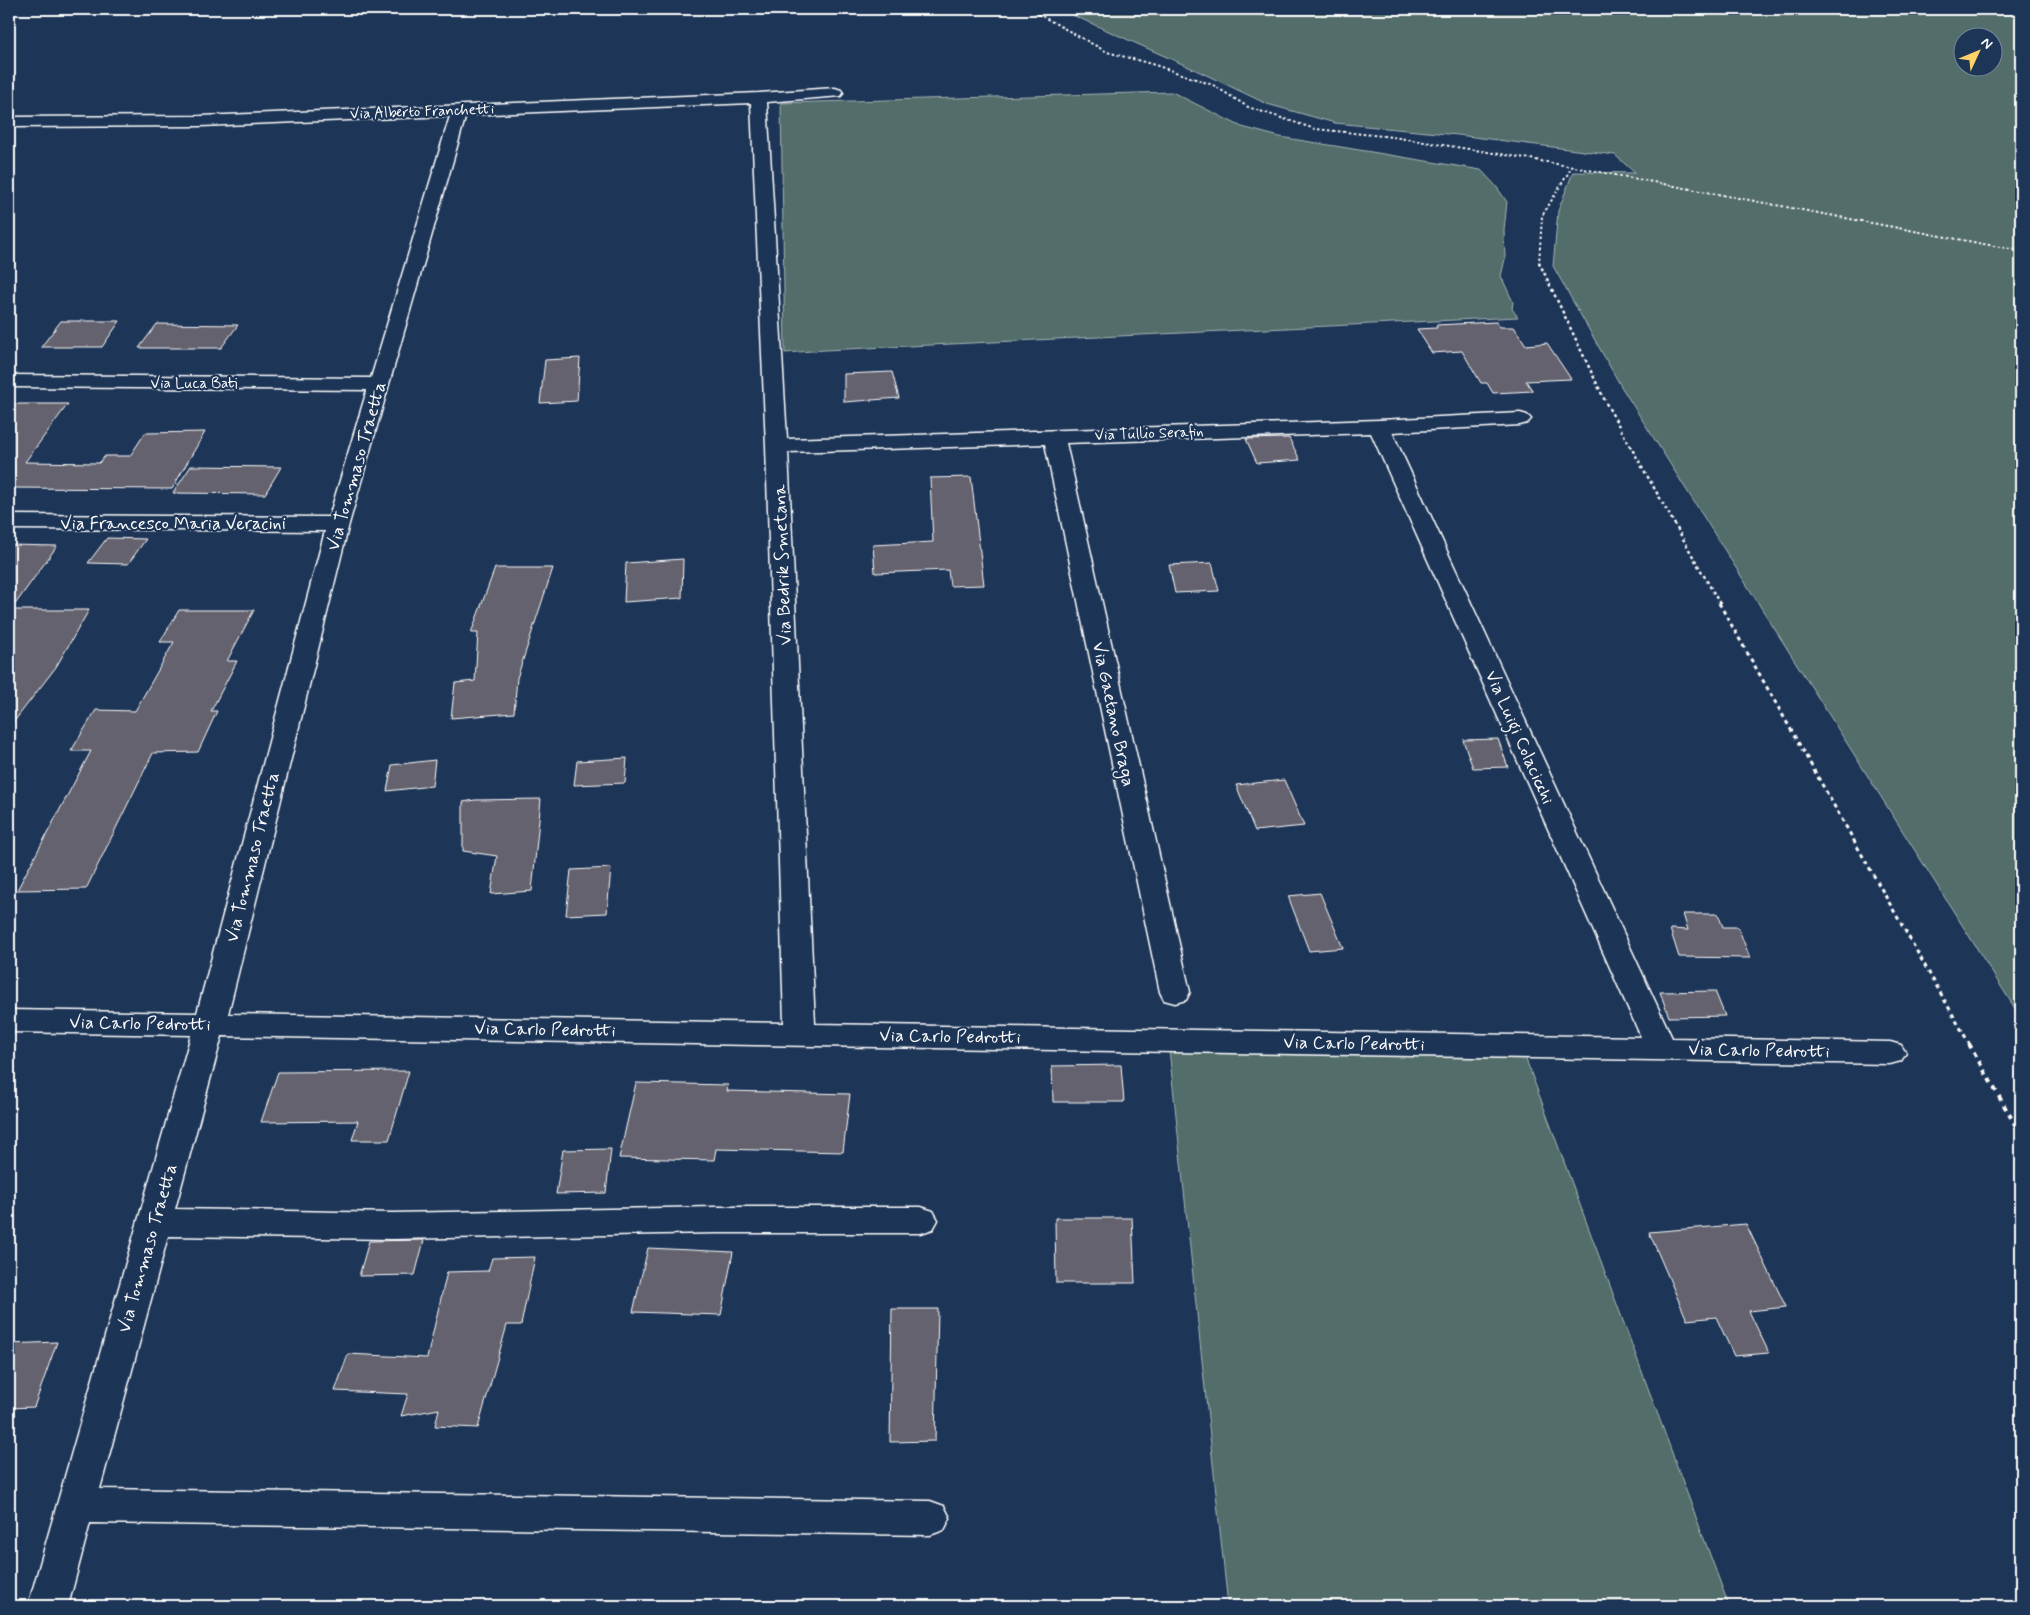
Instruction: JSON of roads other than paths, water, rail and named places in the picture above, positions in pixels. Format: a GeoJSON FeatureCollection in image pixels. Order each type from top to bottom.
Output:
{"type":"FeatureCollection","features":[{"type":"Feature","properties":{"kind":"street","name":"Via Alberto Franchetti"},"geometry":{"type":"LineString","coordinates":[[9,122],[201,121],[759,98],[836,92]]}},
{"type":"Feature","properties":{"kind":"street","name":"Via Bedrik Smetana"},"geometry":{"type":"LineString","coordinates":[[759,98],[777,446],[800,1033]]}},
{"type":"Feature","properties":{"kind":"street","name":"Via Tommaso Traetta"},"geometry":{"type":"LineString","coordinates":[[48,1606],[210,1023],[338,524],[460,110]]}},
{"type":"Feature","properties":{"kind":"street","name":"Via Luca Bati"},"geometry":{"type":"LineString","coordinates":[[9,381],[380,384]]}},
{"type":"Feature","properties":{"kind":"street","name":"Via Tullio Serafin"},"geometry":{"type":"LineString","coordinates":[[777,446],[1379,426],[1520,419]]}},
{"type":"Feature","properties":{"kind":"street","name":"Via Luigi Colacicchi"},"geometry":{"type":"LineString","coordinates":[[1379,426],[1661,1048]]}},
{"type":"Feature","properties":{"kind":"street","name":"Via Gaetano Braga"},"geometry":{"type":"LineString","coordinates":[[1054,436],[1175,992]]}},
{"type":"Feature","properties":{"kind":"street","name":"Via Francesco Maria Veracini"},"geometry":{"type":"LineString","coordinates":[[9,522],[338,524]]}},
{"type":"Feature","properties":{"kind":"street","name":"Via Carlo Pedrotti"},"geometry":{"type":"LineString","coordinates":[[9,1021],[1890,1053]]}},
{"type":"Feature","properties":{"kind":"street"},"geometry":{"type":"LineString","coordinates":[[154,1222],[392,1226],[716,1220],[921,1220]]}},
{"type":"Feature","properties":{"kind":"street"},"geometry":{"type":"LineString","coordinates":[[75,1506],[930,1518]]}}]}
